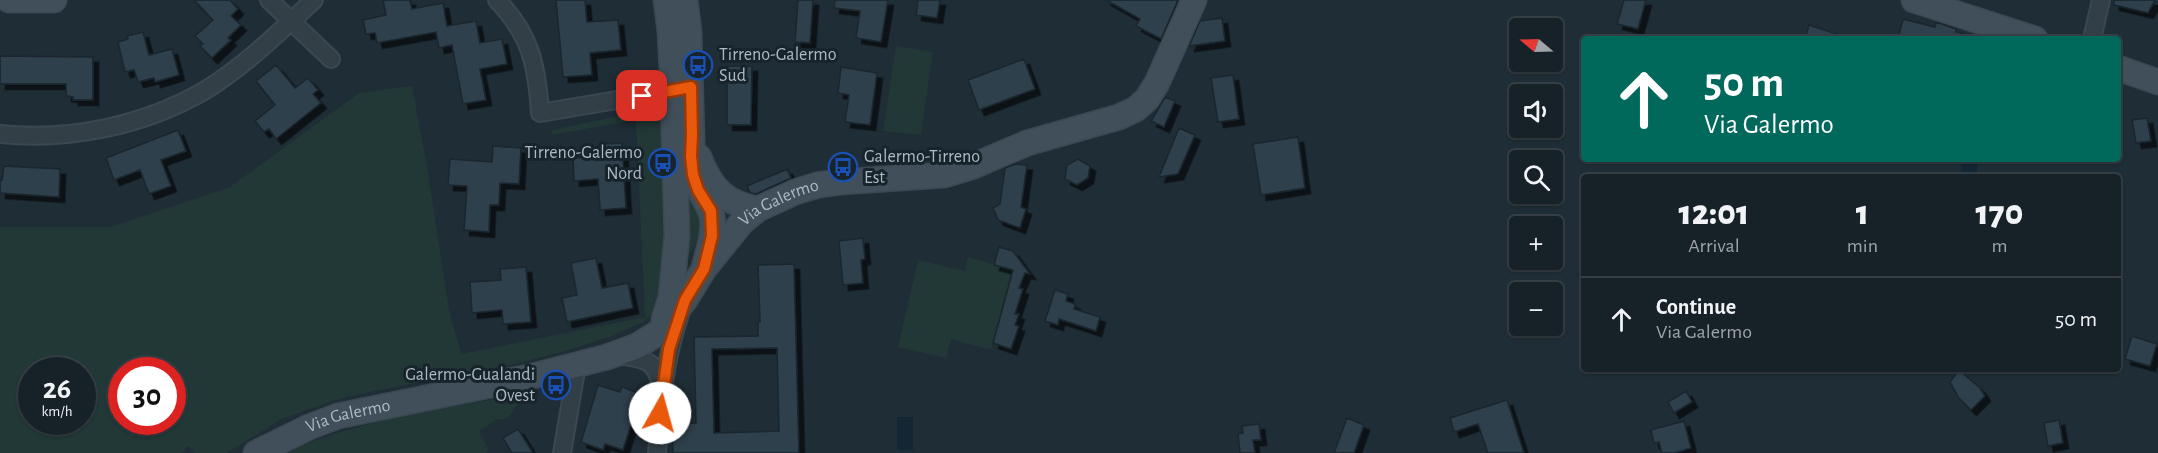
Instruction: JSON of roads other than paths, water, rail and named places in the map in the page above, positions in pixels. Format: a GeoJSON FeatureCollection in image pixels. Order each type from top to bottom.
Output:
{"type":"FeatureCollection","features":[{"type":"Feature","properties":{"kind":"main road"},"geometry":{"type":"LineString","coordinates":[[9,0],[54,0]]}},
{"type":"Feature","properties":{"kind":"main road"},"geometry":{"type":"LineString","coordinates":[[666,0],[670,31],[692,135],[704,169],[721,194],[731,202],[740,207],[758,209]]}},
{"type":"Feature","properties":{"kind":"main road"},"geometry":{"type":"LineString","coordinates":[[661,332],[671,297],[677,235],[682,89],[689,32],[685,0]]}},
{"type":"Feature","properties":{"kind":"main road","name":"Via Galermo"},"geometry":{"type":"LineString","coordinates":[[256,453],[309,427],[338,417],[529,377],[637,346],[661,332],[704,269],[742,222],[758,209],[818,185],[944,175],[971,167],[1027,142],[1119,117],[1136,110],[1147,99],[1157,83],[1194,0]]}},
{"type":"Feature","properties":{"kind":"main road"},"geometry":{"type":"LineString","coordinates":[[1914,0],[2026,36]]}},
{"type":"Feature","properties":{"kind":"main road"},"geometry":{"type":"LineString","coordinates":[[2121,69],[2158,82]]}},
{"type":"Feature","properties":{"kind":"main road"},"geometry":{"type":"LineString","coordinates":[[677,235],[681,261],[690,267],[704,269],[712,222],[711,211],[698,190],[693,175],[692,135]]}},
{"type":"Feature","properties":{"kind":"street"},"geometry":{"type":"LineString","coordinates":[[269,0],[331,59]]}},
{"type":"Feature","properties":{"kind":"street"},"geometry":{"type":"LineString","coordinates":[[0,134],[54,136],[86,132],[119,124],[180,103],[204,91],[226,75],[314,0]]}},
{"type":"Feature","properties":{"kind":"street"},"geometry":{"type":"LineString","coordinates":[[497,0],[519,27],[532,52],[537,75],[540,113],[682,89]]}},
{"type":"Feature","properties":{"kind":"street"},"geometry":{"type":"LineString","coordinates":[[2093,36],[2101,0]]}},
{"type":"Feature","properties":{"kind":"street"},"geometry":{"type":"LineString","coordinates":[[657,453],[669,349],[685,300]]}},
{"type":"Feature","properties":{"kind":"street"},"geometry":{"type":"LineString","coordinates":[[614,354],[639,358],[653,366],[660,380],[662,394]]}},
{"type":"Feature","properties":{"kind":"street"},"geometry":{"type":"LineString","coordinates":[[562,453],[577,364]]}},
{"type":"Feature","properties":{"kind":"water"},"geometry":{"type":"Polygon","coordinates":[[[1962,162],[1978,163],[1976,174],[1960,174],[1962,162]]]}},
{"type":"Feature","properties":{"kind":"water"},"geometry":{"type":"Polygon","coordinates":[[[897,417],[913,417],[913,450],[897,450],[897,417]]]}},
{"type":"Feature","properties":{"kind":"place","name":"Tirreno-Galermo Sud"},"geometry":{"type":"Point","coordinates":[698,65]}},
{"type":"Feature","properties":{"kind":"place","name":"Tirreno-Galermo Nord"},"geometry":{"type":"Point","coordinates":[663,163]}},
{"type":"Feature","properties":{"kind":"place","name":"Galermo-Tirreno Est"},"geometry":{"type":"Point","coordinates":[843,167]}},
{"type":"Feature","properties":{"kind":"place","name":"Galermo-Gualandi Ovest"},"geometry":{"type":"Point","coordinates":[556,385]}}]}
